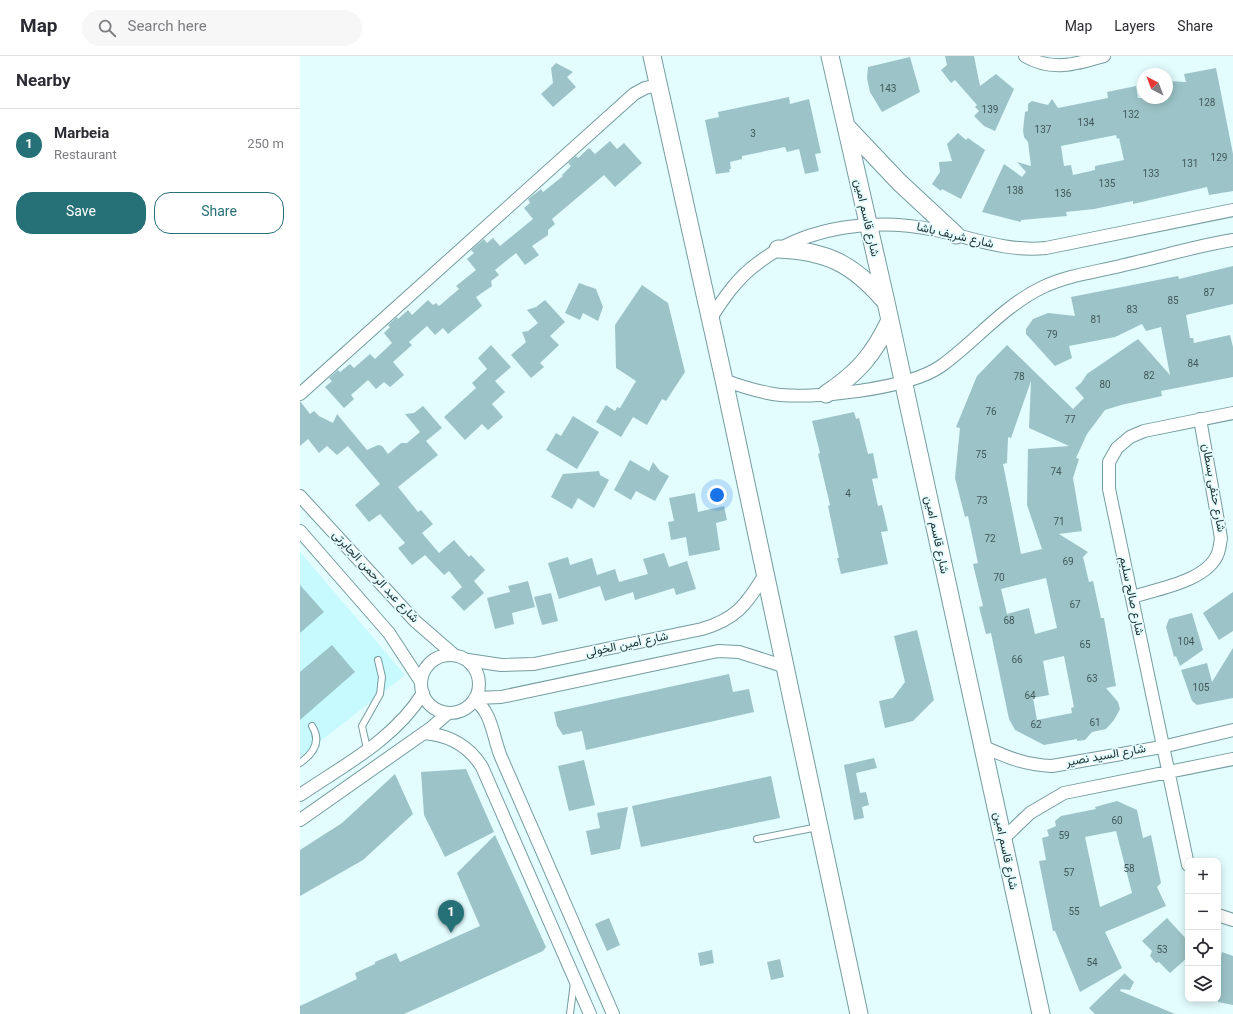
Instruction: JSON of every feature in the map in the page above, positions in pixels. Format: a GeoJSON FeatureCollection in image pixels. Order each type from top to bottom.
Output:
{"type":"FeatureCollection","features":[{"type":"Feature","properties":{"kind":"main road"},"geometry":{"type":"LineString","coordinates":[[652,56],[709,321],[724,380],[783,666],[859,1014]]}},
{"type":"Feature","properties":{"kind":"main road","name":"شارع قاسم امين"},"geometry":{"type":"LineString","coordinates":[[830,56],[890,320],[1041,1014]]}},
{"type":"Feature","properties":{"kind":"main road"},"geometry":{"type":"LineString","coordinates":[[846,125],[899,182],[956,235]]}},
{"type":"Feature","properties":{"kind":"main road"},"geometry":{"type":"LineString","coordinates":[[778,249],[803,250],[827,256],[844,265],[870,283],[886,302]]}},
{"type":"Feature","properties":{"kind":"main road"},"geometry":{"type":"LineString","coordinates":[[826,394],[847,380],[865,363],[879,342],[890,320]]}},
{"type":"Feature","properties":{"kind":"street"},"geometry":{"type":"LineString","coordinates":[[1025,56],[1037,63],[1057,66],[1083,62],[1104,56]]}},
{"type":"Feature","properties":{"kind":"street"},"geometry":{"type":"LineString","coordinates":[[300,394],[634,94],[645,88],[658,85]]}},
{"type":"Feature","properties":{"kind":"street","name":"شارع شريف باشا"},"geometry":{"type":"LineString","coordinates":[[709,321],[722,299],[738,280],[757,263],[778,249],[808,237],[839,229],[868,225],[912,226],[956,235],[980,243],[1027,250],[1046,248],[1233,210]]}},
{"type":"Feature","properties":{"kind":"street"},"geometry":{"type":"LineString","coordinates":[[724,380],[748,389],[774,394],[800,396],[826,394],[903,382],[939,368],[994,319],[1020,299],[1044,286],[1070,277],[1233,240]]}},
{"type":"Feature","properties":{"kind":"street","name":"شارع صالح سليم"},"geometry":{"type":"LineString","coordinates":[[1186,858],[1109,489],[1109,462],[1116,448],[1130,437],[1144,431],[1233,413]]}},
{"type":"Feature","properties":{"kind":"street","name":"شارع حنفى بسطان"},"geometry":{"type":"LineString","coordinates":[[1132,597],[1198,576],[1211,565],[1218,554],[1221,538],[1200,419]]}},
{"type":"Feature","properties":{"kind":"street","name":"شارع عبد الرحمن الجابرتى"},"geometry":{"type":"LineString","coordinates":[[300,496],[415,621],[453,654]]}},
{"type":"Feature","properties":{"kind":"street","name":"شارع عبد الرحمن الجابرتى"},"geometry":{"type":"LineString","coordinates":[[300,531],[389,634],[422,688]]}},
{"type":"Feature","properties":{"kind":"street","name":"شارع أمين الخولى"},"geometry":{"type":"LineString","coordinates":[[468,660],[501,665],[534,664],[702,629],[721,623],[738,612],[751,597],[764,576]]}},
{"type":"Feature","properties":{"kind":"street","name":"شارع أمين الخولى"},"geometry":{"type":"LineString","coordinates":[[475,699],[501,697],[718,651],[744,653],[783,666]]}},
{"type":"Feature","properties":{"kind":"street"},"geometry":{"type":"LineString","coordinates":[[300,820],[424,733],[448,713],[465,708],[475,699],[480,685],[477,671],[468,660],[453,654],[440,656],[429,664],[422,675],[422,688],[432,707],[448,713]]}},
{"type":"Feature","properties":{"kind":"street"},"geometry":{"type":"LineString","coordinates":[[300,795],[385,737],[402,721],[422,688]]}},
{"type":"Feature","properties":{"kind":"street"},"geometry":{"type":"LineString","coordinates":[[475,699],[484,708],[487,714],[499,753],[613,1014]]}},
{"type":"Feature","properties":{"kind":"street","name":"شارع السيد نصير"},"geometry":{"type":"LineString","coordinates":[[982,746],[1017,762],[1052,766],[1162,747],[1233,730]]}},
{"type":"Feature","properties":{"kind":"street"},"geometry":{"type":"LineString","coordinates":[[424,733],[442,736],[458,742],[472,753],[482,767],[590,1014]]}},
{"type":"Feature","properties":{"kind":"street"},"geometry":{"type":"LineString","coordinates":[[1002,840],[1030,813],[1064,793],[1233,759]]}},
{"type":"Feature","properties":{"kind":"street"},"geometry":{"type":"LineString","coordinates":[[1221,916],[1233,920]]}},
{"type":"Feature","properties":{"kind":"lane"},"geometry":{"type":"LineString","coordinates":[[367,749],[362,726],[380,694],[382,677],[378,660]]}},
{"type":"Feature","properties":{"kind":"lane"},"geometry":{"type":"LineString","coordinates":[[300,763],[310,755],[316,746],[316,736],[312,726]]}},
{"type":"Feature","properties":{"kind":"lane"},"geometry":{"type":"LineString","coordinates":[[757,839],[818,827]]}},
{"type":"Feature","properties":{"kind":"lane"},"geometry":{"type":"LineString","coordinates":[[570,1014],[574,978]]}},
{"type":"Feature","properties":{"kind":"shaded area"},"geometry":{"type":"Polygon","coordinates":[[[300,552],[405,675],[300,757],[300,552]]]}},
{"type":"Feature","properties":{"kind":"building"},"geometry":{"type":"Polygon","coordinates":[[[945,56],[974,56],[980,86],[996,74],[1014,89],[995,131],[984,126],[974,116],[979,111],[975,107],[977,105],[955,80],[951,83],[941,70],[947,65],[945,56]]]}},
{"type":"Feature","properties":{"kind":"building"},"geometry":{"type":"Polygon","coordinates":[[[910,57],[920,92],[882,112],[870,92],[867,78],[868,67],[910,57]]]}},
{"type":"Feature","properties":{"kind":"building"},"geometry":{"type":"Polygon","coordinates":[[[556,63],[573,72],[567,77],[576,87],[553,107],[541,94],[553,83],[551,68],[556,63]]]}},
{"type":"Feature","properties":{"kind":"building"},"geometry":{"type":"Polygon","coordinates":[[[1216,68],[1233,154],[1233,191],[1209,195],[1207,187],[1133,204],[1133,201],[1094,209],[1066,212],[1067,216],[1021,220],[1021,222],[982,212],[1004,164],[1022,177],[1026,172],[1017,162],[1031,166],[1028,142],[1024,137],[1023,130],[1025,112],[1028,111],[1028,104],[1032,101],[1048,105],[1052,99],[1058,108],[1108,98],[1107,92],[1136,86],[1137,104],[1173,104],[1173,81],[1186,82],[1184,74],[1216,68]],[[1116,135],[1061,146],[1064,166],[1071,165],[1073,175],[1095,170],[1095,166],[1124,160],[1119,138],[1117,139],[1116,135]]]}},
{"type":"Feature","properties":{"kind":"building"},"geometry":{"type":"Polygon","coordinates":[[[789,97],[790,104],[809,99],[821,153],[815,154],[819,171],[805,174],[799,149],[787,152],[785,147],[742,156],[742,159],[730,162],[730,172],[716,174],[705,120],[719,117],[718,112],[789,97]]]}},
{"type":"Feature","properties":{"kind":"building"},"geometry":{"type":"Polygon","coordinates":[[[958,133],[966,140],[968,138],[985,150],[961,199],[942,189],[941,191],[932,184],[940,172],[939,162],[952,161],[947,144],[958,133]]]}},
{"type":"Feature","properties":{"kind":"building"},"geometry":{"type":"Polygon","coordinates":[[[610,141],[617,149],[624,143],[642,163],[615,187],[604,175],[552,219],[555,224],[548,230],[548,235],[532,246],[539,255],[525,265],[516,253],[495,270],[499,275],[491,281],[492,286],[476,297],[482,306],[448,334],[443,328],[435,335],[427,326],[409,342],[412,345],[393,362],[404,375],[390,387],[384,382],[376,389],[368,380],[351,395],[354,399],[344,408],[325,387],[332,381],[329,378],[338,370],[340,372],[350,364],[354,368],[370,354],[375,359],[392,343],[384,333],[390,327],[388,325],[397,317],[398,319],[408,310],[412,315],[428,300],[433,305],[436,303],[439,306],[459,289],[456,286],[476,270],[467,259],[474,253],[471,250],[484,239],[487,243],[493,238],[500,246],[533,219],[524,208],[530,203],[528,199],[541,189],[543,192],[563,176],[562,175],[571,166],[568,163],[576,156],[578,158],[589,148],[595,154],[610,141]]]}},
{"type":"Feature","properties":{"kind":"building"},"geometry":{"type":"Polygon","coordinates":[[[1233,266],[1233,304],[1186,315],[1190,338],[1193,338],[1194,343],[1230,335],[1233,347],[1233,377],[1161,391],[1162,396],[1105,410],[1087,434],[1076,458],[1079,459],[1073,478],[1082,531],[1059,534],[1088,552],[1083,557],[1089,582],[1093,581],[1101,618],[1104,618],[1116,686],[1106,688],[1118,702],[1120,709],[1114,720],[1106,729],[1092,732],[1085,740],[1077,741],[1077,739],[1044,745],[1015,730],[1009,719],[991,633],[986,634],[979,607],[983,606],[973,564],[978,563],[968,516],[965,517],[955,478],[960,428],[956,427],[977,376],[1007,345],[1073,409],[1084,398],[1075,388],[1081,383],[1087,374],[1138,339],[1170,375],[1161,327],[1146,331],[1142,324],[1115,337],[1069,346],[1072,358],[1055,366],[1026,334],[1026,329],[1033,319],[1048,313],[1075,316],[1071,297],[1178,276],[1179,279],[1233,266]],[[1031,381],[1011,438],[1008,437],[1007,463],[1003,464],[1021,554],[1042,549],[1027,505],[1028,449],[1069,446],[1029,428],[1031,381]],[[1046,578],[1001,589],[1007,614],[1029,608],[1035,634],[1057,628],[1046,578]],[[1064,656],[1043,661],[1049,695],[1033,698],[1037,720],[1072,713],[1071,708],[1074,707],[1064,656]]]}},
{"type":"Feature","properties":{"kind":"building"},"geometry":{"type":"Polygon","coordinates":[[[579,283],[596,289],[603,307],[598,321],[583,313],[580,320],[565,313],[579,283]]]}},
{"type":"Feature","properties":{"kind":"building"},"geometry":{"type":"Polygon","coordinates":[[[642,285],[668,303],[685,372],[666,401],[662,399],[647,425],[633,417],[621,437],[596,422],[606,405],[615,411],[617,407],[620,408],[636,381],[616,368],[615,325],[642,285]]]}},
{"type":"Feature","properties":{"kind":"building"},"geometry":{"type":"Polygon","coordinates":[[[545,300],[565,322],[550,336],[559,345],[540,363],[544,367],[531,378],[511,355],[526,342],[522,332],[528,331],[538,323],[527,310],[536,307],[545,300]]]}},
{"type":"Feature","properties":{"kind":"building"},"geometry":{"type":"Polygon","coordinates":[[[491,345],[511,367],[495,381],[505,392],[492,404],[503,417],[488,430],[482,424],[465,440],[444,417],[476,388],[472,383],[487,369],[478,358],[491,345]]]}},
{"type":"Feature","properties":{"kind":"building"},"geometry":{"type":"Polygon","coordinates":[[[300,401],[310,414],[314,411],[319,416],[333,423],[337,414],[367,450],[378,445],[382,446],[388,454],[401,443],[407,443],[420,432],[405,414],[414,413],[423,406],[442,428],[426,441],[438,455],[398,487],[418,512],[421,510],[433,524],[422,533],[439,553],[454,540],[469,557],[471,555],[485,570],[474,581],[484,593],[464,611],[451,597],[462,587],[449,571],[444,575],[425,555],[412,565],[398,548],[405,543],[380,514],[369,522],[355,505],[380,484],[348,446],[337,455],[327,446],[319,453],[308,439],[300,446],[300,401]]]}},
{"type":"Feature","properties":{"kind":"building"},"geometry":{"type":"Polygon","coordinates":[[[854,412],[856,419],[859,418],[868,454],[873,453],[878,478],[872,479],[878,506],[882,505],[888,531],[881,532],[888,564],[841,574],[828,506],[830,505],[812,421],[854,412]]]}},
{"type":"Feature","properties":{"kind":"building"},"geometry":{"type":"Polygon","coordinates":[[[573,416],[599,432],[577,469],[546,450],[556,433],[561,436],[573,416]]]}},
{"type":"Feature","properties":{"kind":"building"},"geometry":{"type":"Polygon","coordinates":[[[630,460],[649,471],[653,462],[660,471],[669,476],[655,501],[636,491],[631,500],[614,490],[630,460]]]}},
{"type":"Feature","properties":{"kind":"building"},"geometry":{"type":"Polygon","coordinates":[[[599,471],[600,475],[609,480],[594,508],[578,498],[572,509],[551,497],[563,474],[599,471]]]}},
{"type":"Feature","properties":{"kind":"building"},"geometry":{"type":"Polygon","coordinates":[[[695,493],[698,512],[724,506],[727,520],[716,523],[720,550],[689,556],[686,537],[671,540],[668,522],[674,521],[669,498],[695,493]]]}},
{"type":"Feature","properties":{"kind":"building"},"geometry":{"type":"Polygon","coordinates":[[[664,553],[669,567],[687,561],[696,589],[676,595],[674,588],[635,600],[633,592],[605,601],[600,586],[559,599],[548,563],[568,557],[570,565],[592,558],[597,575],[615,569],[619,582],[648,574],[643,559],[664,553]]]}},
{"type":"Feature","properties":{"kind":"building"},"geometry":{"type":"Polygon","coordinates":[[[528,581],[535,607],[512,613],[514,624],[495,629],[487,598],[510,592],[508,586],[528,581]]]}},
{"type":"Feature","properties":{"kind":"building"},"geometry":{"type":"Polygon","coordinates":[[[300,585],[324,612],[300,633],[300,585]]]}},
{"type":"Feature","properties":{"kind":"building"},"geometry":{"type":"Polygon","coordinates":[[[1233,592],[1233,631],[1219,640],[1203,613],[1233,592]]]}},
{"type":"Feature","properties":{"kind":"building"},"geometry":{"type":"Polygon","coordinates":[[[551,593],[558,621],[542,625],[534,597],[551,593]]]}},
{"type":"Feature","properties":{"kind":"building"},"geometry":{"type":"Polygon","coordinates":[[[1192,613],[1203,650],[1180,666],[1176,656],[1174,657],[1166,627],[1169,619],[1192,613]]]}},
{"type":"Feature","properties":{"kind":"building"},"geometry":{"type":"Polygon","coordinates":[[[917,630],[934,700],[913,721],[885,728],[879,701],[893,698],[905,682],[894,636],[917,630]]]}},
{"type":"Feature","properties":{"kind":"building"},"geometry":{"type":"Polygon","coordinates":[[[332,645],[355,672],[300,720],[300,672],[332,645]]]}},
{"type":"Feature","properties":{"kind":"building"},"geometry":{"type":"Polygon","coordinates":[[[1233,648],[1233,698],[1197,705],[1192,701],[1181,670],[1207,663],[1212,682],[1233,648]]]}},
{"type":"Feature","properties":{"kind":"building"},"geometry":{"type":"Polygon","coordinates":[[[729,674],[733,692],[749,689],[754,712],[586,750],[582,731],[563,735],[557,726],[554,712],[729,674]]]}},
{"type":"Feature","properties":{"kind":"building"},"geometry":{"type":"Polygon","coordinates":[[[874,758],[877,768],[856,773],[860,793],[866,792],[869,805],[862,807],[864,818],[854,820],[844,765],[874,758]]]}},
{"type":"Feature","properties":{"kind":"building"},"geometry":{"type":"Polygon","coordinates":[[[584,760],[595,805],[569,811],[558,766],[584,760]]]}},
{"type":"Feature","properties":{"kind":"building"},"geometry":{"type":"Polygon","coordinates":[[[466,769],[494,832],[445,857],[424,815],[421,772],[466,769]]]}},
{"type":"Feature","properties":{"kind":"building"},"geometry":{"type":"Polygon","coordinates":[[[395,774],[413,814],[363,860],[300,896],[300,850],[342,823],[395,774]]]}},
{"type":"Feature","properties":{"kind":"building"},"geometry":{"type":"Polygon","coordinates":[[[771,776],[780,818],[641,847],[632,806],[771,776]]]}},
{"type":"Feature","properties":{"kind":"building"},"geometry":{"type":"Polygon","coordinates":[[[1117,801],[1137,810],[1143,838],[1151,835],[1161,883],[1157,887],[1166,906],[1105,932],[1122,968],[1080,992],[1055,931],[1053,931],[1039,861],[1046,860],[1042,838],[1049,836],[1047,830],[1056,826],[1055,821],[1061,816],[1096,809],[1095,807],[1117,801]],[[1116,831],[1085,837],[1100,907],[1132,893],[1116,831]]]}},
{"type":"Feature","properties":{"kind":"building"},"geometry":{"type":"Polygon","coordinates":[[[628,807],[620,849],[591,855],[586,831],[600,828],[597,813],[628,807]]]}},
{"type":"Feature","properties":{"kind":"building"},"geometry":{"type":"Polygon","coordinates":[[[495,835],[546,947],[543,951],[404,1014],[300,1014],[300,1006],[357,979],[355,973],[375,964],[375,962],[396,953],[400,962],[480,926],[457,873],[495,835]]]}},
{"type":"Feature","properties":{"kind":"building"},"geometry":{"type":"Polygon","coordinates":[[[609,918],[620,945],[607,951],[595,924],[609,918]]]}},
{"type":"Feature","properties":{"kind":"building"},"geometry":{"type":"Polygon","coordinates":[[[1167,918],[1185,938],[1185,960],[1170,973],[1159,962],[1156,963],[1150,956],[1152,951],[1142,941],[1167,918]]]}},
{"type":"Feature","properties":{"kind":"building"},"geometry":{"type":"Polygon","coordinates":[[[712,950],[714,963],[700,966],[698,953],[712,950]]]}},
{"type":"Feature","properties":{"kind":"building"},"geometry":{"type":"Polygon","coordinates":[[[1222,952],[1233,956],[1233,1005],[1218,1002],[1221,1002],[1222,952]]]}},
{"type":"Feature","properties":{"kind":"building"},"geometry":{"type":"Polygon","coordinates":[[[780,959],[784,977],[771,980],[767,962],[780,959]]]}},
{"type":"Feature","properties":{"kind":"building"},"geometry":{"type":"Polygon","coordinates":[[[1125,973],[1134,982],[1130,990],[1121,989],[1120,991],[1175,1014],[1095,1014],[1089,1008],[1125,973]]]}},
{"type":"Feature","properties":{"kind":"place","name":"Marbeia"},"geometry":{"type":"Point","coordinates":[451,933]}}]}
